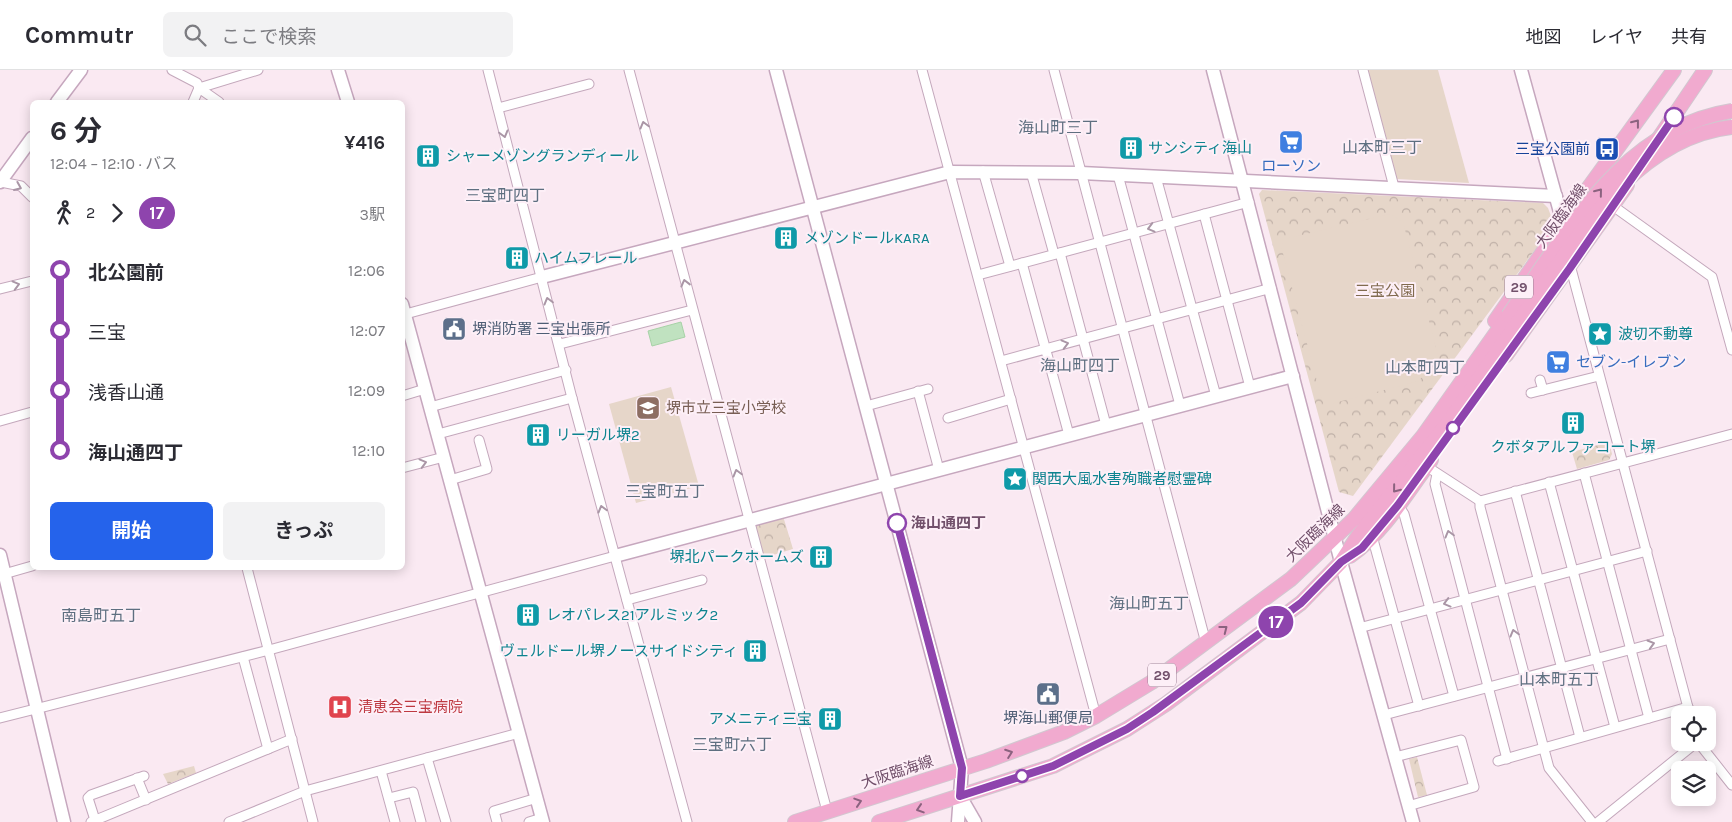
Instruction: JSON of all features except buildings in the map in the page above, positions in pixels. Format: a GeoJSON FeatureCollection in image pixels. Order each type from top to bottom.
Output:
{"type":"FeatureCollection","features":[{"type":"Feature","properties":{"kind":"main road","name":"29"},"geometry":{"type":"LineString","coordinates":[[1365,506],[1563,222],[1674,70]]}},
{"type":"Feature","properties":{"kind":"main road","name":"29"},"geometry":{"type":"LineString","coordinates":[[1341,562],[1362,548],[1398,505],[1431,470],[1705,70]]}},
{"type":"Feature","properties":{"kind":"main road","name":"大阪臨海線"},"geometry":{"type":"LineString","coordinates":[[879,822],[1053,766],[1127,729],[1166,704],[1301,603],[1341,562],[1358,536],[1450,420],[1589,204],[1624,164],[1668,131],[1704,117],[1732,111]]}},
{"type":"Feature","properties":{"kind":"main road","name":"大阪臨海線"},"geometry":{"type":"LineString","coordinates":[[795,822],[962,768],[1064,732],[1096,716],[1152,682],[1206,643],[1291,579],[1365,506],[1423,436],[1597,212],[1633,173],[1674,145],[1709,131],[1732,127]]}},
{"type":"Feature","properties":{"kind":"street"},"geometry":{"type":"LineString","coordinates":[[59,100],[80,70]]}},
{"type":"Feature","properties":{"kind":"street"},"geometry":{"type":"LineString","coordinates":[[172,70],[197,83],[199,88],[216,100]]}},
{"type":"Feature","properties":{"kind":"street"},"geometry":{"type":"LineString","coordinates":[[194,100],[199,88],[255,70]]}},
{"type":"Feature","properties":{"kind":"street"},"geometry":{"type":"LineString","coordinates":[[338,70],[347,100]]}},
{"type":"Feature","properties":{"kind":"street"},"geometry":{"type":"LineString","coordinates":[[488,70],[560,344],[572,398],[688,822]]}},
{"type":"Feature","properties":{"kind":"street"},"geometry":{"type":"LineString","coordinates":[[629,70],[828,811]]}},
{"type":"Feature","properties":{"kind":"street"},"geometry":{"type":"LineString","coordinates":[[776,70],[962,768],[958,822]]}},
{"type":"Feature","properties":{"kind":"street"},"geometry":{"type":"LineString","coordinates":[[922,70],[1096,716]]}},
{"type":"Feature","properties":{"kind":"street"},"geometry":{"type":"LineString","coordinates":[[1054,70],[1206,643]]}},
{"type":"Feature","properties":{"kind":"street"},"geometry":{"type":"LineString","coordinates":[[1213,70],[1341,562],[1413,822]]}},
{"type":"Feature","properties":{"kind":"street"},"geometry":{"type":"LineString","coordinates":[[1363,70],[1394,187]]}},
{"type":"Feature","properties":{"kind":"street"},"geometry":{"type":"LineString","coordinates":[[1521,70],[1563,222],[1570,268],[1624,462],[1688,706]]}},
{"type":"Feature","properties":{"kind":"street"},"geometry":{"type":"LineString","coordinates":[[498,108],[553,98],[589,84]]}},
{"type":"Feature","properties":{"kind":"street"},"geometry":{"type":"LineString","coordinates":[[30,141],[0,182],[21,186],[30,194]]}},
{"type":"Feature","properties":{"kind":"street"},"geometry":{"type":"LineString","coordinates":[[983,171],[1010,266]]}},
{"type":"Feature","properties":{"kind":"street"},"geometry":{"type":"LineString","coordinates":[[405,311],[950,172],[1081,173],[1556,196]]}},
{"type":"Feature","properties":{"kind":"street"},"geometry":{"type":"LineString","coordinates":[[1031,172],[1083,339],[1106,425]]}},
{"type":"Feature","properties":{"kind":"street"},"geometry":{"type":"LineString","coordinates":[[1118,175],[1180,405]]}},
{"type":"Feature","properties":{"kind":"street"},"geometry":{"type":"LineString","coordinates":[[1156,177],[1216,396]]}},
{"type":"Feature","properties":{"kind":"street"},"geometry":{"type":"LineString","coordinates":[[978,275],[1248,202]]}},
{"type":"Feature","properties":{"kind":"street"},"geometry":{"type":"LineString","coordinates":[[1613,206],[1712,277],[1732,350]]}},
{"type":"Feature","properties":{"kind":"street"},"geometry":{"type":"LineString","coordinates":[[1204,214],[1250,387]]}},
{"type":"Feature","properties":{"kind":"street"},"geometry":{"type":"LineString","coordinates":[[1022,263],[1068,435]]}},
{"type":"Feature","properties":{"kind":"street"},"geometry":{"type":"LineString","coordinates":[[0,289],[30,281]]}},
{"type":"Feature","properties":{"kind":"street"},"geometry":{"type":"LineString","coordinates":[[1001,361],[1271,288]]}},
{"type":"Feature","properties":{"kind":"street"},"geometry":{"type":"LineString","coordinates":[[560,344],[692,310]]}},
{"type":"Feature","properties":{"kind":"street"},"geometry":{"type":"LineString","coordinates":[[405,318],[543,820],[529,822]]}},
{"type":"Feature","properties":{"kind":"street"},"geometry":{"type":"LineString","coordinates":[[430,407],[566,370]]}},
{"type":"Feature","properties":{"kind":"street"},"geometry":{"type":"LineString","coordinates":[[0,718],[243,657],[481,591],[1293,376]]}},
{"type":"Feature","properties":{"kind":"street"},"geometry":{"type":"LineString","coordinates":[[1531,393],[1599,376]]}},
{"type":"Feature","properties":{"kind":"street"},"geometry":{"type":"LineString","coordinates":[[1540,380],[1543,390]]}},
{"type":"Feature","properties":{"kind":"street"},"geometry":{"type":"LineString","coordinates":[[405,395],[425,389]]}},
{"type":"Feature","properties":{"kind":"street"},"geometry":{"type":"LineString","coordinates":[[866,406],[928,389]]}},
{"type":"Feature","properties":{"kind":"street"},"geometry":{"type":"LineString","coordinates":[[918,391],[939,470]]}},
{"type":"Feature","properties":{"kind":"street"},"geometry":{"type":"LineString","coordinates":[[438,434],[572,398]]}},
{"type":"Feature","properties":{"kind":"street"},"geometry":{"type":"LineString","coordinates":[[948,418],[1011,399]]}},
{"type":"Feature","properties":{"kind":"street"},"geometry":{"type":"LineString","coordinates":[[0,421],[30,413]]}},
{"type":"Feature","properties":{"kind":"street"},"geometry":{"type":"LineString","coordinates":[[1431,470],[1480,501],[1732,434]]}},
{"type":"Feature","properties":{"kind":"street"},"geometry":{"type":"LineString","coordinates":[[450,480],[488,469],[479,440]]}},
{"type":"Feature","properties":{"kind":"street"},"geometry":{"type":"LineString","coordinates":[[405,467],[444,457]]}},
{"type":"Feature","properties":{"kind":"street"},"geometry":{"type":"LineString","coordinates":[[1431,470],[1489,687],[1502,760],[1615,727],[1671,714]]}},
{"type":"Feature","properties":{"kind":"street"},"geometry":{"type":"LineString","coordinates":[[1584,473],[1649,718]]}},
{"type":"Feature","properties":{"kind":"street"},"geometry":{"type":"LineString","coordinates":[[1549,482],[1615,727]]}},
{"type":"Feature","properties":{"kind":"street"},"geometry":{"type":"LineString","coordinates":[[1515,491],[1580,737]]}},
{"type":"Feature","properties":{"kind":"street"},"geometry":{"type":"LineString","coordinates":[[1480,501],[1480,507],[1550,768],[1592,822]]}},
{"type":"Feature","properties":{"kind":"street"},"geometry":{"type":"LineString","coordinates":[[1398,505],[1404,514],[1454,696]]}},
{"type":"Feature","properties":{"kind":"street"},"geometry":{"type":"LineString","coordinates":[[1372,536],[1419,706]]}},
{"type":"Feature","properties":{"kind":"street"},"geometry":{"type":"LineString","coordinates":[[1360,628],[1466,598],[1647,551]]}},
{"type":"Feature","properties":{"kind":"street"},"geometry":{"type":"LineString","coordinates":[[0,555],[64,822]]}},
{"type":"Feature","properties":{"kind":"street"},"geometry":{"type":"LineString","coordinates":[[4,574],[30,567]]}},
{"type":"Feature","properties":{"kind":"street"},"geometry":{"type":"LineString","coordinates":[[247,570],[313,822]]}},
{"type":"Feature","properties":{"kind":"street"},"geometry":{"type":"LineString","coordinates":[[627,600],[702,580]]}},
{"type":"Feature","properties":{"kind":"street"},"geometry":{"type":"LineString","coordinates":[[1384,715],[1670,639]]}},
{"type":"Feature","properties":{"kind":"street"},"geometry":{"type":"LineString","coordinates":[[243,657],[268,749]]}},
{"type":"Feature","properties":{"kind":"street"},"geometry":{"type":"LineString","coordinates":[[228,822],[305,791],[519,733]]}},
{"type":"Feature","properties":{"kind":"street"},"geometry":{"type":"LineString","coordinates":[[146,800],[141,777],[88,798],[93,821],[146,800],[292,739]]}},
{"type":"Feature","properties":{"kind":"street"},"geometry":{"type":"LineString","coordinates":[[1395,757],[1461,740],[1472,778],[1474,787],[1408,806]]}},
{"type":"Feature","properties":{"kind":"street"},"geometry":{"type":"LineString","coordinates":[[1598,822],[1687,751]]}},
{"type":"Feature","properties":{"kind":"street"},"geometry":{"type":"LineString","coordinates":[[1705,751],[1732,785]]}},
{"type":"Feature","properties":{"kind":"street"},"geometry":{"type":"LineString","coordinates":[[427,758],[446,822]]}},
{"type":"Feature","properties":{"kind":"street"},"geometry":{"type":"LineString","coordinates":[[381,771],[395,822]]}},
{"type":"Feature","properties":{"kind":"street"},"geometry":{"type":"LineString","coordinates":[[389,798],[413,792],[421,822]]}},
{"type":"Feature","properties":{"kind":"street"},"geometry":{"type":"LineString","coordinates":[[960,796],[975,822]]}},
{"type":"Feature","properties":{"kind":"street"},"geometry":{"type":"LineString","coordinates":[[497,822],[494,811],[537,798]]}},
{"type":"Feature","properties":{"kind":"green space"},"geometry":{"type":"Polygon","coordinates":[[[1368,70],[1438,70],[1469,183],[1397,179],[1368,70]]]}},
{"type":"Feature","properties":{"kind":"green space","name":"三宝公園"},"geometry":{"type":"Polygon","coordinates":[[[1262,190],[1543,203],[1548,208],[1554,224],[1353,496],[1339,492],[1259,194],[1262,190]]]}},
{"type":"Feature","properties":{"kind":"green space"},"geometry":{"type":"Polygon","coordinates":[[[1390,214],[1403,222],[1438,355],[1419,381],[1330,404],[1322,400],[1281,246],[1285,239],[1390,214]]]}},
{"type":"Feature","properties":{"kind":"green space"},"geometry":{"type":"Polygon","coordinates":[[[671,387],[699,486],[636,503],[609,404],[671,387]]]}},
{"type":"Feature","properties":{"kind":"green space"},"geometry":{"type":"Polygon","coordinates":[[[1609,442],[1612,454],[1609,460],[1577,469],[1572,452],[1609,442]]]}},
{"type":"Feature","properties":{"kind":"green space"},"geometry":{"type":"Polygon","coordinates":[[[783,516],[793,549],[763,558],[754,527],[756,523],[783,516]]]}},
{"type":"Feature","properties":{"kind":"green space"},"geometry":{"type":"Polygon","coordinates":[[[1417,757],[1427,795],[1418,797],[1409,759],[1417,757]]]}},
{"type":"Feature","properties":{"kind":"green space"},"geometry":{"type":"Polygon","coordinates":[[[194,766],[196,773],[168,784],[163,774],[194,766]]]}},
{"type":"Feature","properties":{"kind":"shaded area"},"geometry":{"type":"Polygon","coordinates":[[[681,322],[685,337],[652,346],[648,331],[681,322]]]}},
{"type":"Feature","properties":{"kind":"bus line","name":"17"},"geometry":{"type":"LineString","coordinates":[[897,523],[962,768],[960,796],[1053,766],[1088,750],[1127,729],[1166,704],[1301,603],[1341,562],[1362,548],[1398,505],[1570,268],[1674,117]]}},
{"type":"Feature","properties":{"kind":"place","name":"ローソン"},"geometry":{"type":"Point","coordinates":[1291,142]}},
{"type":"Feature","properties":{"kind":"place","name":"サンシティ海山"},"geometry":{"type":"Point","coordinates":[1131,148]}},
{"type":"Feature","properties":{"kind":"place","name":"三宝公園前"},"geometry":{"type":"Point","coordinates":[1607,149]}},
{"type":"Feature","properties":{"kind":"place","name":"シャーメゾングランディール"},"geometry":{"type":"Point","coordinates":[428,156]}},
{"type":"Feature","properties":{"kind":"place","name":"メゾンドールKARA"},"geometry":{"type":"Point","coordinates":[786,238]}},
{"type":"Feature","properties":{"kind":"place","name":"ハイムフレール"},"geometry":{"type":"Point","coordinates":[517,258]}},
{"type":"Feature","properties":{"kind":"place","name":"堺消防署 三宝出張所"},"geometry":{"type":"Point","coordinates":[454,329]}},
{"type":"Feature","properties":{"kind":"place","name":"波切不動尊"},"geometry":{"type":"Point","coordinates":[1600,334]}},
{"type":"Feature","properties":{"kind":"place","name":"セブン-イレブン"},"geometry":{"type":"Point","coordinates":[1558,362]}},
{"type":"Feature","properties":{"kind":"place","name":"堺市立三宝小学校"},"geometry":{"type":"Point","coordinates":[648,408]}},
{"type":"Feature","properties":{"kind":"place","name":"クボタアルファコート堺"},"geometry":{"type":"Point","coordinates":[1573,423]}},
{"type":"Feature","properties":{"kind":"place","name":"リーガル堺2"},"geometry":{"type":"Point","coordinates":[538,435]}},
{"type":"Feature","properties":{"kind":"place","name":"関西大風水害殉職者慰霊碑"},"geometry":{"type":"Point","coordinates":[1015,479]}},
{"type":"Feature","properties":{"kind":"place","name":"海山通四丁"},"geometry":{"type":"Point","coordinates":[897,523]}},
{"type":"Feature","properties":{"kind":"place","name":"堺北パークホームズ"},"geometry":{"type":"Point","coordinates":[821,557]}},
{"type":"Feature","properties":{"kind":"place","name":"レオパレス21アルミック2"},"geometry":{"type":"Point","coordinates":[528,615]}},
{"type":"Feature","properties":{"kind":"place","name":"ヴェルドール堺ノースサイドシティ"},"geometry":{"type":"Point","coordinates":[755,651]}},
{"type":"Feature","properties":{"kind":"place","name":"堺海山郵便局"},"geometry":{"type":"Point","coordinates":[1048,694]}},
{"type":"Feature","properties":{"kind":"place","name":"清恵会三宝病院"},"geometry":{"type":"Point","coordinates":[340,707]}},
{"type":"Feature","properties":{"kind":"place","name":"アメニティ三宝"},"geometry":{"type":"Point","coordinates":[830,719]}},
{"type":"Feature","properties":{"kind":"district","name":"海山町三丁"},"geometry":{"type":"Point","coordinates":[1058,127]}},
{"type":"Feature","properties":{"kind":"district","name":"山本町三丁"},"geometry":{"type":"Point","coordinates":[1382,147]}},
{"type":"Feature","properties":{"kind":"district","name":"三宝町四丁"},"geometry":{"type":"Point","coordinates":[505,195]}},
{"type":"Feature","properties":{"kind":"district","name":"海山町四丁"},"geometry":{"type":"Point","coordinates":[1080,365]}},
{"type":"Feature","properties":{"kind":"district","name":"山本町四丁"},"geometry":{"type":"Point","coordinates":[1425,367]}},
{"type":"Feature","properties":{"kind":"district","name":"三宝町五丁"},"geometry":{"type":"Point","coordinates":[665,491]}},
{"type":"Feature","properties":{"kind":"district","name":"海山町五丁"},"geometry":{"type":"Point","coordinates":[1149,603]}},
{"type":"Feature","properties":{"kind":"district","name":"南島町五丁"},"geometry":{"type":"Point","coordinates":[101,615]}},
{"type":"Feature","properties":{"kind":"district","name":"山本町五丁"},"geometry":{"type":"Point","coordinates":[1559,679]}},
{"type":"Feature","properties":{"kind":"district","name":"三宝町六丁"},"geometry":{"type":"Point","coordinates":[732,744]}}]}
